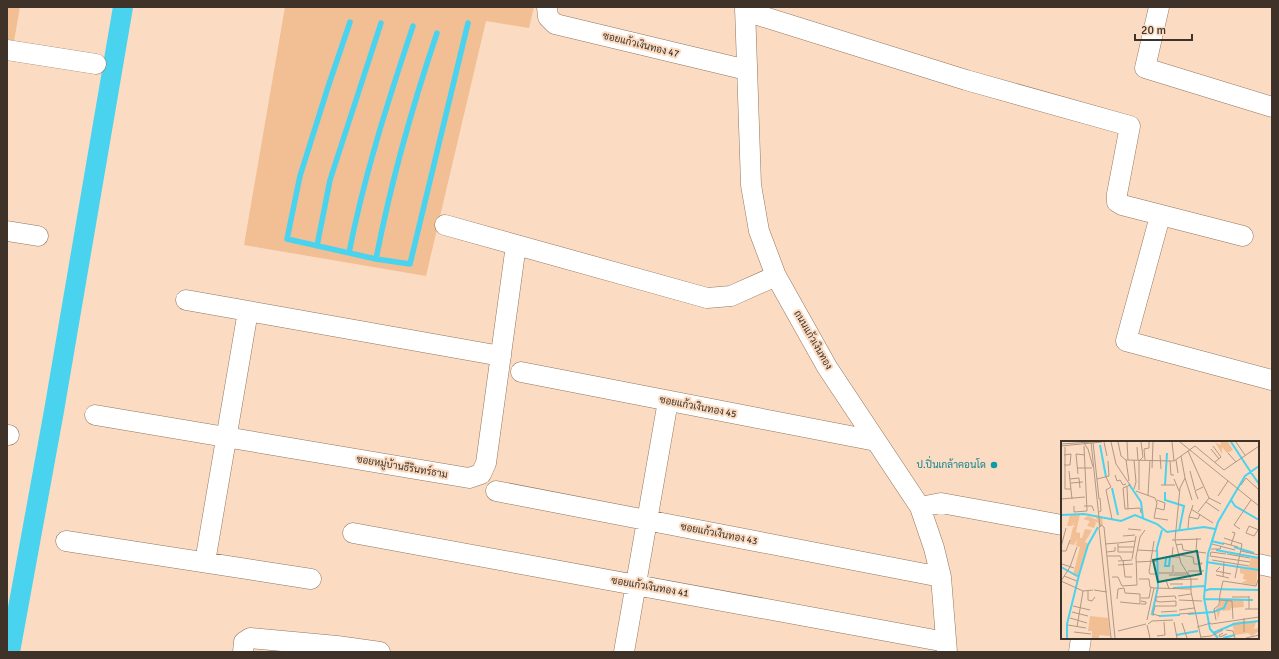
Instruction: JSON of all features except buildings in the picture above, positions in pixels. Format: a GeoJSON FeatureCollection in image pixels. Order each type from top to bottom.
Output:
{"type":"FeatureCollection","features":[{"type":"Feature","properties":{"kind":"street","name":"ซอยแก้วเงินทอง 47"},"geometry":{"type":"LineString","coordinates":[[548,7],[548,17],[555,24],[747,70]]}},
{"type":"Feature","properties":{"kind":"street"},"geometry":{"type":"LineString","coordinates":[[1159,7],[1145,68],[1272,107]]}},
{"type":"Feature","properties":{"kind":"street","name":"ถนนแก้วเงินทอง"},"geometry":{"type":"LineString","coordinates":[[745,9],[751,186],[759,231],[776,276],[827,367],[920,507],[934,548],[941,577],[947,647]]}},
{"type":"Feature","properties":{"kind":"street"},"geometry":{"type":"LineString","coordinates":[[745,9],[966,80],[1130,126],[1117,194],[1117,202],[1122,205],[1157,215],[1243,236]]}},
{"type":"Feature","properties":{"kind":"street"},"geometry":{"type":"LineString","coordinates":[[7,50],[96,64]]}},
{"type":"Feature","properties":{"kind":"street"},"geometry":{"type":"LineString","coordinates":[[1157,215],[1159,220],[1126,341],[1272,380]]}},
{"type":"Feature","properties":{"kind":"street"},"geometry":{"type":"LineString","coordinates":[[445,225],[707,298],[731,296],[776,276]]}},
{"type":"Feature","properties":{"kind":"street"},"geometry":{"type":"LineString","coordinates":[[7,231],[38,236]]}},
{"type":"Feature","properties":{"kind":"street","name":"ซอยหมู่บ้านธีรินทร์ธาม"},"geometry":{"type":"LineString","coordinates":[[95,415],[469,478],[481,474],[486,463],[516,245]]}},
{"type":"Feature","properties":{"kind":"street"},"geometry":{"type":"LineString","coordinates":[[186,300],[501,356]]}},
{"type":"Feature","properties":{"kind":"street"},"geometry":{"type":"LineString","coordinates":[[205,562],[248,311]]}},
{"type":"Feature","properties":{"kind":"street","name":"ซอยแก้วเงินทอง 45"},"geometry":{"type":"LineString","coordinates":[[521,372],[876,441]]}},
{"type":"Feature","properties":{"kind":"street"},"geometry":{"type":"LineString","coordinates":[[624,652],[668,401]]}},
{"type":"Feature","properties":{"kind":"street","name":"ซอยแก้วเงินทอง 43"},"geometry":{"type":"LineString","coordinates":[[496,491],[941,577]]}},
{"type":"Feature","properties":{"kind":"street"},"geometry":{"type":"LineString","coordinates":[[920,507],[941,503],[1061,525]]}},
{"type":"Feature","properties":{"kind":"street","name":"ซอยแก้วเงินทอง 41"},"geometry":{"type":"LineString","coordinates":[[353,533],[636,585],[947,647]]}},
{"type":"Feature","properties":{"kind":"street"},"geometry":{"type":"LineString","coordinates":[[66,541],[311,579]]}},
{"type":"Feature","properties":{"kind":"street"},"geometry":{"type":"LineString","coordinates":[[1259,564],[1272,567]]}},
{"type":"Feature","properties":{"kind":"street"},"geometry":{"type":"LineString","coordinates":[[242,652],[244,642],[250,638],[337,646],[380,652]]}},
{"type":"Feature","properties":{"kind":"street"},"geometry":{"type":"LineString","coordinates":[[1079,652],[1081,639]]}},
{"type":"Feature","properties":{"kind":"shaded area"},"geometry":{"type":"Polygon","coordinates":[[[7,7],[20,7],[14,41],[7,40],[7,7]]]}},
{"type":"Feature","properties":{"kind":"shaded area"},"geometry":{"type":"Polygon","coordinates":[[[285,7],[534,7],[529,28],[486,21],[426,276],[244,245],[285,7]]]}},
{"type":"Feature","properties":{"kind":"waterway"},"geometry":{"type":"LineString","coordinates":[[10,652],[54,411],[123,7]]}},
{"type":"Feature","properties":{"kind":"waterway"},"geometry":{"type":"LineString","coordinates":[[350,22],[300,176],[287,239],[376,259],[410,264],[468,23]]}},
{"type":"Feature","properties":{"kind":"waterway"},"geometry":{"type":"LineString","coordinates":[[317,246],[330,180],[381,23]]}},
{"type":"Feature","properties":{"kind":"waterway"},"geometry":{"type":"LineString","coordinates":[[349,253],[369,167],[413,26]]}},
{"type":"Feature","properties":{"kind":"waterway"},"geometry":{"type":"LineString","coordinates":[[376,259],[388,202],[403,145],[437,33]]}},
{"type":"Feature","properties":{"kind":"place","name":"ป.ปิ่นเกล้าคอนโด"},"geometry":{"type":"Point","coordinates":[994,465]}}]}
